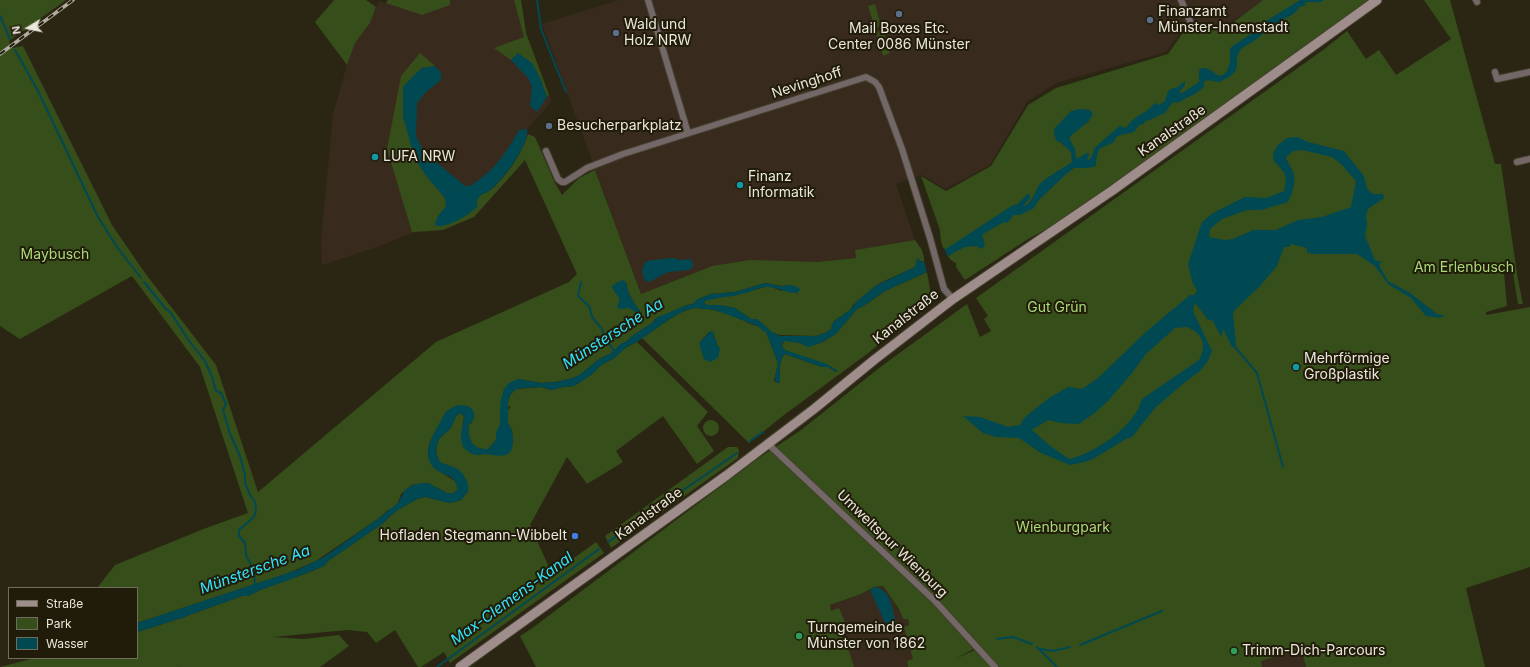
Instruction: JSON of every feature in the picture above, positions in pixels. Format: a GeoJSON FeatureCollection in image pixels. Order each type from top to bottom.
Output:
{"type":"FeatureCollection","features":[{"type":"Feature","properties":{"kind":"main road","name":"Kanalstraße"},"geometry":{"type":"LineString","coordinates":[[460,667],[721,479],[814,409],[953,299],[1118,186],[1377,0]]}},
{"type":"Feature","properties":{"kind":"street"},"geometry":{"type":"LineString","coordinates":[[648,0],[688,133]]}},
{"type":"Feature","properties":{"kind":"street"},"geometry":{"type":"LineString","coordinates":[[1181,0],[1190,21]]}},
{"type":"Feature","properties":{"kind":"street"},"geometry":{"type":"LineString","coordinates":[[1495,72],[1499,86]]}},
{"type":"Feature","properties":{"kind":"street"},"geometry":{"type":"LineString","coordinates":[[1497,79],[1530,72]]}},
{"type":"Feature","properties":{"kind":"street","name":"Nevinghoff"},"geometry":{"type":"LineString","coordinates":[[546,151],[558,179],[565,182],[597,163],[866,77],[876,82],[879,87],[902,149],[932,244],[944,288],[953,299]]}},
{"type":"Feature","properties":{"kind":"street"},"geometry":{"type":"LineString","coordinates":[[1518,162],[1530,159]]}},
{"type":"Feature","properties":{"kind":"street","name":"Umweltspur Wienburg"},"geometry":{"type":"LineString","coordinates":[[767,443],[934,600],[995,667]]}},
{"type":"Feature","properties":{"kind":"shaded area"},"geometry":{"type":"Polygon","coordinates":[[[388,0],[521,0],[526,33],[551,100],[527,129],[528,134],[535,137],[443,230],[412,233],[380,246],[322,265],[321,240],[333,114],[355,43],[370,23],[379,1],[386,3],[388,0]]]}},
{"type":"Feature","properties":{"kind":"shaded area"},"geometry":{"type":"Polygon","coordinates":[[[619,0],[1264,0],[1227,25],[1188,22],[1166,52],[1056,83],[1027,102],[990,165],[945,189],[922,175],[896,184],[915,240],[855,250],[856,258],[817,262],[712,266],[641,294],[542,24],[619,0]]]}},
{"type":"Feature","properties":{"kind":"shaded area"},"geometry":{"type":"Polygon","coordinates":[[[883,586],[899,610],[903,619],[908,619],[913,660],[907,661],[908,667],[854,667],[838,624],[844,622],[839,608],[831,611],[830,605],[861,594],[874,587],[883,586]]]}},
{"type":"Feature","properties":{"kind":"shaded area"},"geometry":{"type":"Polygon","coordinates":[[[1301,649],[1306,667],[1262,667],[1261,661],[1301,649]]]}},
{"type":"Feature","properties":{"kind":"green space","name":"Maybusch"},"geometry":{"type":"Polygon","coordinates":[[[0,0],[66,0],[9,41],[12,48],[23,46],[112,225],[145,273],[216,365],[258,492],[436,342],[569,282],[577,274],[525,160],[474,217],[443,230],[412,232],[387,149],[401,76],[420,53],[435,66],[421,68],[403,117],[439,190],[445,198],[447,206],[438,216],[469,214],[480,195],[489,191],[495,186],[518,157],[528,134],[535,137],[555,183],[562,195],[579,178],[595,170],[641,294],[712,266],[750,260],[817,262],[856,258],[855,250],[915,240],[922,250],[925,262],[919,261],[915,267],[874,287],[853,305],[850,310],[834,321],[831,329],[816,336],[780,335],[771,332],[757,319],[751,319],[735,308],[719,305],[707,305],[704,303],[705,301],[713,298],[731,296],[765,287],[772,287],[781,291],[791,285],[781,286],[765,283],[735,292],[711,294],[698,299],[695,303],[655,319],[652,323],[621,344],[613,352],[598,360],[581,374],[573,378],[556,382],[541,383],[518,379],[500,410],[500,427],[497,432],[496,440],[488,449],[482,449],[471,442],[469,434],[469,424],[472,423],[470,407],[457,406],[450,409],[445,413],[428,449],[429,459],[434,468],[455,481],[458,489],[454,493],[447,493],[428,483],[412,485],[401,494],[398,503],[394,508],[388,510],[379,518],[316,561],[286,574],[138,623],[138,587],[98,587],[115,565],[206,528],[248,513],[200,367],[132,276],[20,339],[0,326],[0,0]],[[618,282],[615,285],[620,299],[619,302],[639,313],[640,311],[629,294],[626,282],[618,282]]]}},
{"type":"Feature","properties":{"kind":"green space"},"geometry":{"type":"Polygon","coordinates":[[[334,0],[366,0],[376,7],[370,23],[355,43],[347,65],[315,22],[334,0]]]}},
{"type":"Feature","properties":{"kind":"green space"},"geometry":{"type":"Polygon","coordinates":[[[388,0],[450,0],[450,5],[422,15],[386,3],[388,0]]]}},
{"type":"Feature","properties":{"kind":"green space"},"geometry":{"type":"Polygon","coordinates":[[[514,0],[521,0],[526,33],[549,95],[547,97],[540,78],[518,53],[511,60],[494,48],[524,37],[514,0]]]}},
{"type":"Feature","properties":{"kind":"green space"},"geometry":{"type":"Polygon","coordinates":[[[1263,0],[1370,0],[1129,174],[1058,223],[1028,239],[965,280],[956,267],[956,263],[946,254],[941,240],[940,230],[921,176],[946,191],[991,166],[1028,105],[1056,88],[1168,54],[1189,24],[1227,27],[1263,0]]]}},
{"type":"Feature","properties":{"kind":"green space","name":"Wienburgpark"},"geometry":{"type":"Polygon","coordinates":[[[1424,0],[1450,0],[1495,164],[1501,164],[1518,280],[1523,304],[1518,304],[1513,273],[1504,273],[1507,306],[1486,312],[1486,315],[1530,307],[1530,567],[1466,588],[1485,667],[1306,667],[1301,649],[1261,661],[1262,667],[997,667],[979,646],[955,659],[977,649],[992,667],[908,667],[907,661],[913,659],[904,627],[909,625],[908,619],[903,619],[899,609],[883,586],[874,587],[861,594],[830,605],[831,611],[839,608],[845,622],[838,624],[843,639],[845,638],[854,667],[536,667],[520,636],[756,460],[801,430],[883,365],[967,304],[980,337],[991,331],[984,319],[988,316],[976,298],[1323,50],[1347,31],[1366,59],[1379,50],[1396,75],[1451,39],[1424,0]]]}},
{"type":"Feature","properties":{"kind":"green space"},"geometry":{"type":"Polygon","coordinates":[[[875,4],[881,26],[875,28],[868,6],[875,4]]]}},
{"type":"Feature","properties":{"kind":"green space"},"geometry":{"type":"Polygon","coordinates":[[[883,30],[890,53],[883,56],[876,32],[883,30]]]}},
{"type":"Feature","properties":{"kind":"green space"},"geometry":{"type":"Polygon","coordinates":[[[927,272],[932,300],[867,354],[784,415],[749,443],[642,338],[679,313],[696,308],[710,309],[735,316],[750,324],[758,326],[766,332],[778,363],[774,381],[780,382],[780,363],[785,354],[822,367],[828,367],[785,350],[782,346],[784,341],[801,343],[805,346],[822,342],[841,328],[858,308],[862,307],[885,291],[927,272]],[[709,332],[700,342],[704,359],[719,355],[714,332],[709,332]]]}},
{"type":"Feature","properties":{"kind":"green space"},"geometry":{"type":"Polygon","coordinates":[[[637,342],[708,412],[697,426],[714,451],[697,464],[663,416],[616,451],[623,462],[587,484],[567,457],[530,525],[552,574],[596,542],[604,553],[450,663],[444,652],[421,667],[418,667],[395,630],[376,643],[367,632],[347,630],[273,637],[304,639],[339,635],[349,646],[320,667],[0,667],[31,659],[138,659],[138,632],[185,617],[242,596],[248,596],[324,566],[328,561],[382,524],[396,511],[417,499],[425,497],[450,503],[461,500],[468,491],[453,467],[444,465],[439,461],[436,452],[439,439],[451,428],[456,416],[460,413],[464,416],[461,436],[463,446],[469,451],[487,454],[500,450],[513,444],[512,430],[508,424],[507,412],[511,406],[507,407],[510,395],[516,389],[541,387],[551,390],[574,386],[591,375],[600,366],[614,358],[625,348],[637,342]]]}},
{"type":"Feature","properties":{"kind":"green space"},"geometry":{"type":"Polygon","coordinates":[[[711,420],[718,425],[719,428],[714,435],[711,436],[704,431],[703,428],[708,421],[711,420]]]}},
{"type":"Feature","properties":{"kind":"green space"},"geometry":{"type":"Polygon","coordinates":[[[728,447],[737,447],[739,450],[738,458],[611,548],[605,536],[728,447]]]}},
{"type":"Feature","properties":{"kind":"water"},"geometry":{"type":"Polygon","coordinates":[[[1300,0],[1324,0],[1319,2],[1304,3],[1307,5],[1299,7],[1297,11],[1273,25],[1257,39],[1241,49],[1237,56],[1237,66],[1235,72],[1229,77],[1219,82],[1207,80],[1204,82],[1204,87],[1193,95],[1177,103],[1173,102],[1164,114],[1145,121],[1144,124],[1139,125],[1134,132],[1116,137],[1114,142],[1099,149],[1096,166],[1088,168],[1074,168],[1038,201],[1034,208],[1020,215],[1014,215],[1007,223],[1004,222],[983,234],[985,245],[982,249],[976,246],[965,247],[953,253],[927,272],[885,291],[862,307],[858,308],[836,334],[822,342],[809,347],[801,343],[784,341],[782,343],[782,347],[785,350],[827,364],[838,371],[836,372],[828,367],[822,367],[785,354],[780,364],[780,382],[776,383],[775,378],[778,363],[766,332],[758,326],[715,310],[696,308],[686,310],[671,318],[637,342],[628,346],[614,358],[600,366],[591,375],[574,386],[552,390],[541,387],[521,388],[515,390],[510,395],[508,403],[508,424],[512,430],[513,445],[509,453],[505,455],[476,455],[464,448],[461,441],[461,434],[464,416],[460,413],[456,416],[451,428],[439,439],[436,450],[440,462],[458,469],[468,483],[468,491],[461,500],[450,503],[425,497],[417,499],[396,511],[382,524],[328,561],[324,566],[248,596],[242,596],[185,617],[138,632],[138,623],[297,570],[324,557],[398,503],[405,490],[415,484],[428,483],[447,493],[454,493],[458,489],[455,481],[434,468],[428,455],[431,440],[445,413],[454,407],[461,405],[472,409],[474,417],[473,421],[469,424],[470,438],[474,445],[483,449],[488,449],[496,440],[496,433],[500,424],[501,399],[504,389],[509,383],[518,379],[541,383],[556,382],[573,378],[581,374],[598,360],[613,352],[619,345],[627,341],[658,317],[695,303],[696,300],[711,294],[735,292],[765,283],[781,286],[791,285],[798,287],[800,290],[797,293],[793,293],[764,287],[740,294],[705,301],[704,303],[707,305],[719,305],[735,308],[751,319],[757,319],[772,332],[780,336],[816,336],[825,333],[831,329],[833,322],[850,310],[858,300],[877,285],[915,267],[917,258],[920,262],[926,262],[1013,205],[1018,204],[1028,194],[1030,195],[1030,198],[1023,206],[1029,203],[1040,184],[1072,162],[1071,152],[1056,140],[1054,133],[1054,129],[1071,111],[1079,109],[1090,110],[1093,114],[1089,121],[1069,138],[1075,149],[1076,159],[1087,153],[1090,154],[1087,158],[1088,160],[1091,158],[1094,149],[1118,127],[1120,126],[1126,128],[1135,118],[1146,112],[1157,103],[1158,105],[1165,101],[1168,91],[1176,88],[1185,81],[1185,85],[1179,92],[1182,93],[1199,82],[1199,71],[1201,68],[1208,69],[1222,76],[1227,71],[1230,62],[1231,47],[1251,34],[1266,21],[1300,0]]]}},
{"type":"Feature","properties":{"kind":"water"},"geometry":{"type":"Polygon","coordinates":[[[518,53],[532,63],[540,78],[547,97],[537,112],[530,106],[532,87],[528,78],[511,60],[518,53]]]}},
{"type":"Feature","properties":{"kind":"water"},"geometry":{"type":"Polygon","coordinates":[[[435,66],[441,73],[441,80],[426,92],[417,103],[416,136],[424,152],[465,186],[470,186],[493,168],[509,147],[519,130],[527,129],[527,136],[524,144],[514,163],[489,191],[479,197],[477,207],[458,220],[441,226],[436,226],[435,224],[438,216],[446,206],[445,198],[427,177],[415,159],[403,117],[403,87],[422,68],[435,66]]]}},
{"type":"Feature","properties":{"kind":"water"},"geometry":{"type":"Polygon","coordinates":[[[1297,137],[1308,142],[1344,151],[1364,176],[1367,189],[1373,194],[1383,194],[1384,198],[1368,209],[1366,216],[1367,224],[1365,236],[1375,260],[1386,263],[1381,262],[1379,265],[1388,281],[1410,293],[1437,314],[1445,316],[1440,318],[1426,316],[1411,298],[1388,284],[1375,266],[1357,254],[1312,254],[1307,252],[1307,248],[1291,244],[1289,247],[1284,247],[1277,266],[1260,286],[1233,312],[1235,347],[1232,347],[1223,329],[1221,337],[1213,321],[1207,319],[1196,304],[1194,305],[1193,311],[1212,351],[1208,361],[1200,371],[1155,408],[1132,437],[1126,439],[1093,459],[1070,465],[1041,453],[1019,438],[996,437],[983,433],[963,416],[980,417],[1008,427],[1020,425],[1025,417],[1049,398],[1068,387],[1082,389],[1098,378],[1147,331],[1190,295],[1194,295],[1197,291],[1192,281],[1188,264],[1202,222],[1213,213],[1245,197],[1266,198],[1284,191],[1286,179],[1284,172],[1274,161],[1273,154],[1277,146],[1287,138],[1297,137]],[[1302,150],[1294,151],[1286,157],[1294,177],[1293,190],[1288,202],[1261,210],[1247,210],[1222,219],[1210,229],[1209,237],[1224,240],[1233,239],[1253,230],[1276,230],[1298,220],[1322,217],[1351,207],[1356,181],[1341,164],[1332,157],[1302,150]],[[1187,327],[1175,328],[1146,354],[1109,400],[1096,412],[1079,424],[1061,423],[1048,420],[1032,430],[1049,445],[1069,459],[1091,451],[1113,437],[1131,419],[1138,409],[1142,399],[1199,360],[1203,349],[1202,340],[1197,333],[1187,327]]]}},
{"type":"Feature","properties":{"kind":"water"},"geometry":{"type":"Polygon","coordinates":[[[673,258],[680,260],[690,259],[693,262],[693,267],[689,270],[668,272],[648,282],[644,279],[642,271],[645,262],[673,258]]]}},
{"type":"Feature","properties":{"kind":"water"},"geometry":{"type":"Polygon","coordinates":[[[622,280],[626,282],[629,294],[640,311],[639,314],[629,308],[620,309],[617,307],[620,299],[612,286],[622,280]]]}},
{"type":"Feature","properties":{"kind":"water"},"geometry":{"type":"Polygon","coordinates":[[[711,331],[714,332],[714,337],[717,342],[716,344],[720,348],[718,358],[710,362],[704,359],[699,343],[711,331]]]}},
{"type":"Feature","properties":{"kind":"water"},"geometry":{"type":"Polygon","coordinates":[[[874,587],[880,589],[888,596],[896,623],[893,628],[886,625],[870,590],[874,587]]]}},
{"type":"Feature","properties":{"kind":"pier"},"geometry":{"type":"Polygon","coordinates":[[[944,248],[949,259],[927,274],[924,260],[944,248]]]}},
{"type":"Feature","properties":{"kind":"waterway"},"geometry":{"type":"LineString","coordinates":[[537,0],[541,29],[566,92]]}},
{"type":"Feature","properties":{"kind":"waterway"},"geometry":{"type":"LineString","coordinates":[[0,16],[10,39]]}},
{"type":"Feature","properties":{"kind":"waterway"},"geometry":{"type":"LineString","coordinates":[[15,50],[38,91],[98,217],[117,247],[141,278]]}},
{"type":"Feature","properties":{"kind":"waterway","name":"Münstersche Aa"},"geometry":{"type":"LineString","coordinates":[[144,282],[165,308],[171,313],[189,341],[205,361],[216,391],[221,393],[226,404],[223,410],[230,434],[240,456],[245,475],[245,483],[255,502],[256,510],[254,517],[239,530],[239,536],[245,543],[246,555],[254,571],[255,587]]}},
{"type":"Feature","properties":{"kind":"waterway","name":"Münstersche Aa"},"geometry":{"type":"LineString","coordinates":[[581,282],[578,296],[589,306],[592,317],[602,329],[606,339],[615,352]]}},
{"type":"Feature","properties":{"kind":"waterway"},"geometry":{"type":"LineString","coordinates":[[1235,347],[1257,373],[1283,467]]}},
{"type":"Feature","properties":{"kind":"waterway","name":"Max-Clemens-Kanal"},"geometry":{"type":"LineString","coordinates":[[750,441],[763,432]]}},
{"type":"Feature","properties":{"kind":"waterway","name":"Max-Clemens-Kanal"},"geometry":{"type":"LineString","coordinates":[[608,542],[737,453]]}},
{"type":"Feature","properties":{"kind":"waterway","name":"Max-Clemens-Kanal"},"geometry":{"type":"LineString","coordinates":[[437,667],[599,549]]}},
{"type":"Feature","properties":{"kind":"waterway"},"geometry":{"type":"LineString","coordinates":[[1080,645],[1162,611]]}},
{"type":"Feature","properties":{"kind":"waterway"},"geometry":{"type":"LineString","coordinates":[[997,639],[1013,637],[1032,644]]}},
{"type":"Feature","properties":{"kind":"waterway"},"geometry":{"type":"LineString","coordinates":[[1037,647],[1057,667]]}},
{"type":"Feature","properties":{"kind":"waterway"},"geometry":{"type":"LineString","coordinates":[[1041,649],[1053,651],[1070,647]]}},
{"type":"Feature","properties":{"kind":"railway"},"geometry":{"type":"LineString","coordinates":[[0,54],[73,0]]}},
{"type":"Feature","properties":{"kind":"place","name":"Mail Boxes Etc. Center 0086 Münster"},"geometry":{"type":"Point","coordinates":[899,14]}},
{"type":"Feature","properties":{"kind":"place","name":"Finanzamt Münster-Innenstadt"},"geometry":{"type":"Point","coordinates":[1150,20]}},
{"type":"Feature","properties":{"kind":"place","name":"Wald und Holz NRW"},"geometry":{"type":"Point","coordinates":[616,33]}},
{"type":"Feature","properties":{"kind":"place","name":"Besucherparkplatz"},"geometry":{"type":"Point","coordinates":[549,126]}},
{"type":"Feature","properties":{"kind":"place","name":"LUFA NRW"},"geometry":{"type":"Point","coordinates":[375,157]}},
{"type":"Feature","properties":{"kind":"place","name":"Finanz Informatik"},"geometry":{"type":"Point","coordinates":[740,185]}},
{"type":"Feature","properties":{"kind":"place","name":"Mehrförmige Großplastik"},"geometry":{"type":"Point","coordinates":[1296,367]}},
{"type":"Feature","properties":{"kind":"place","name":"Hofladen Stegmann-Wibbelt"},"geometry":{"type":"Point","coordinates":[575,536]}},
{"type":"Feature","properties":{"kind":"place","name":"Turngemeinde Münster von 1862"},"geometry":{"type":"Point","coordinates":[799,636]}},
{"type":"Feature","properties":{"kind":"place","name":"Trimm-Dich-Parcours"},"geometry":{"type":"Point","coordinates":[1234,651]}},
{"type":"Feature","properties":{"kind":"park label","name":"Am Erlenbusch"},"geometry":{"type":"Point","coordinates":[1464,268]}},
{"type":"Feature","properties":{"kind":"park label","name":"Gut Grün"},"geometry":{"type":"Point","coordinates":[1057,308]}}]}
